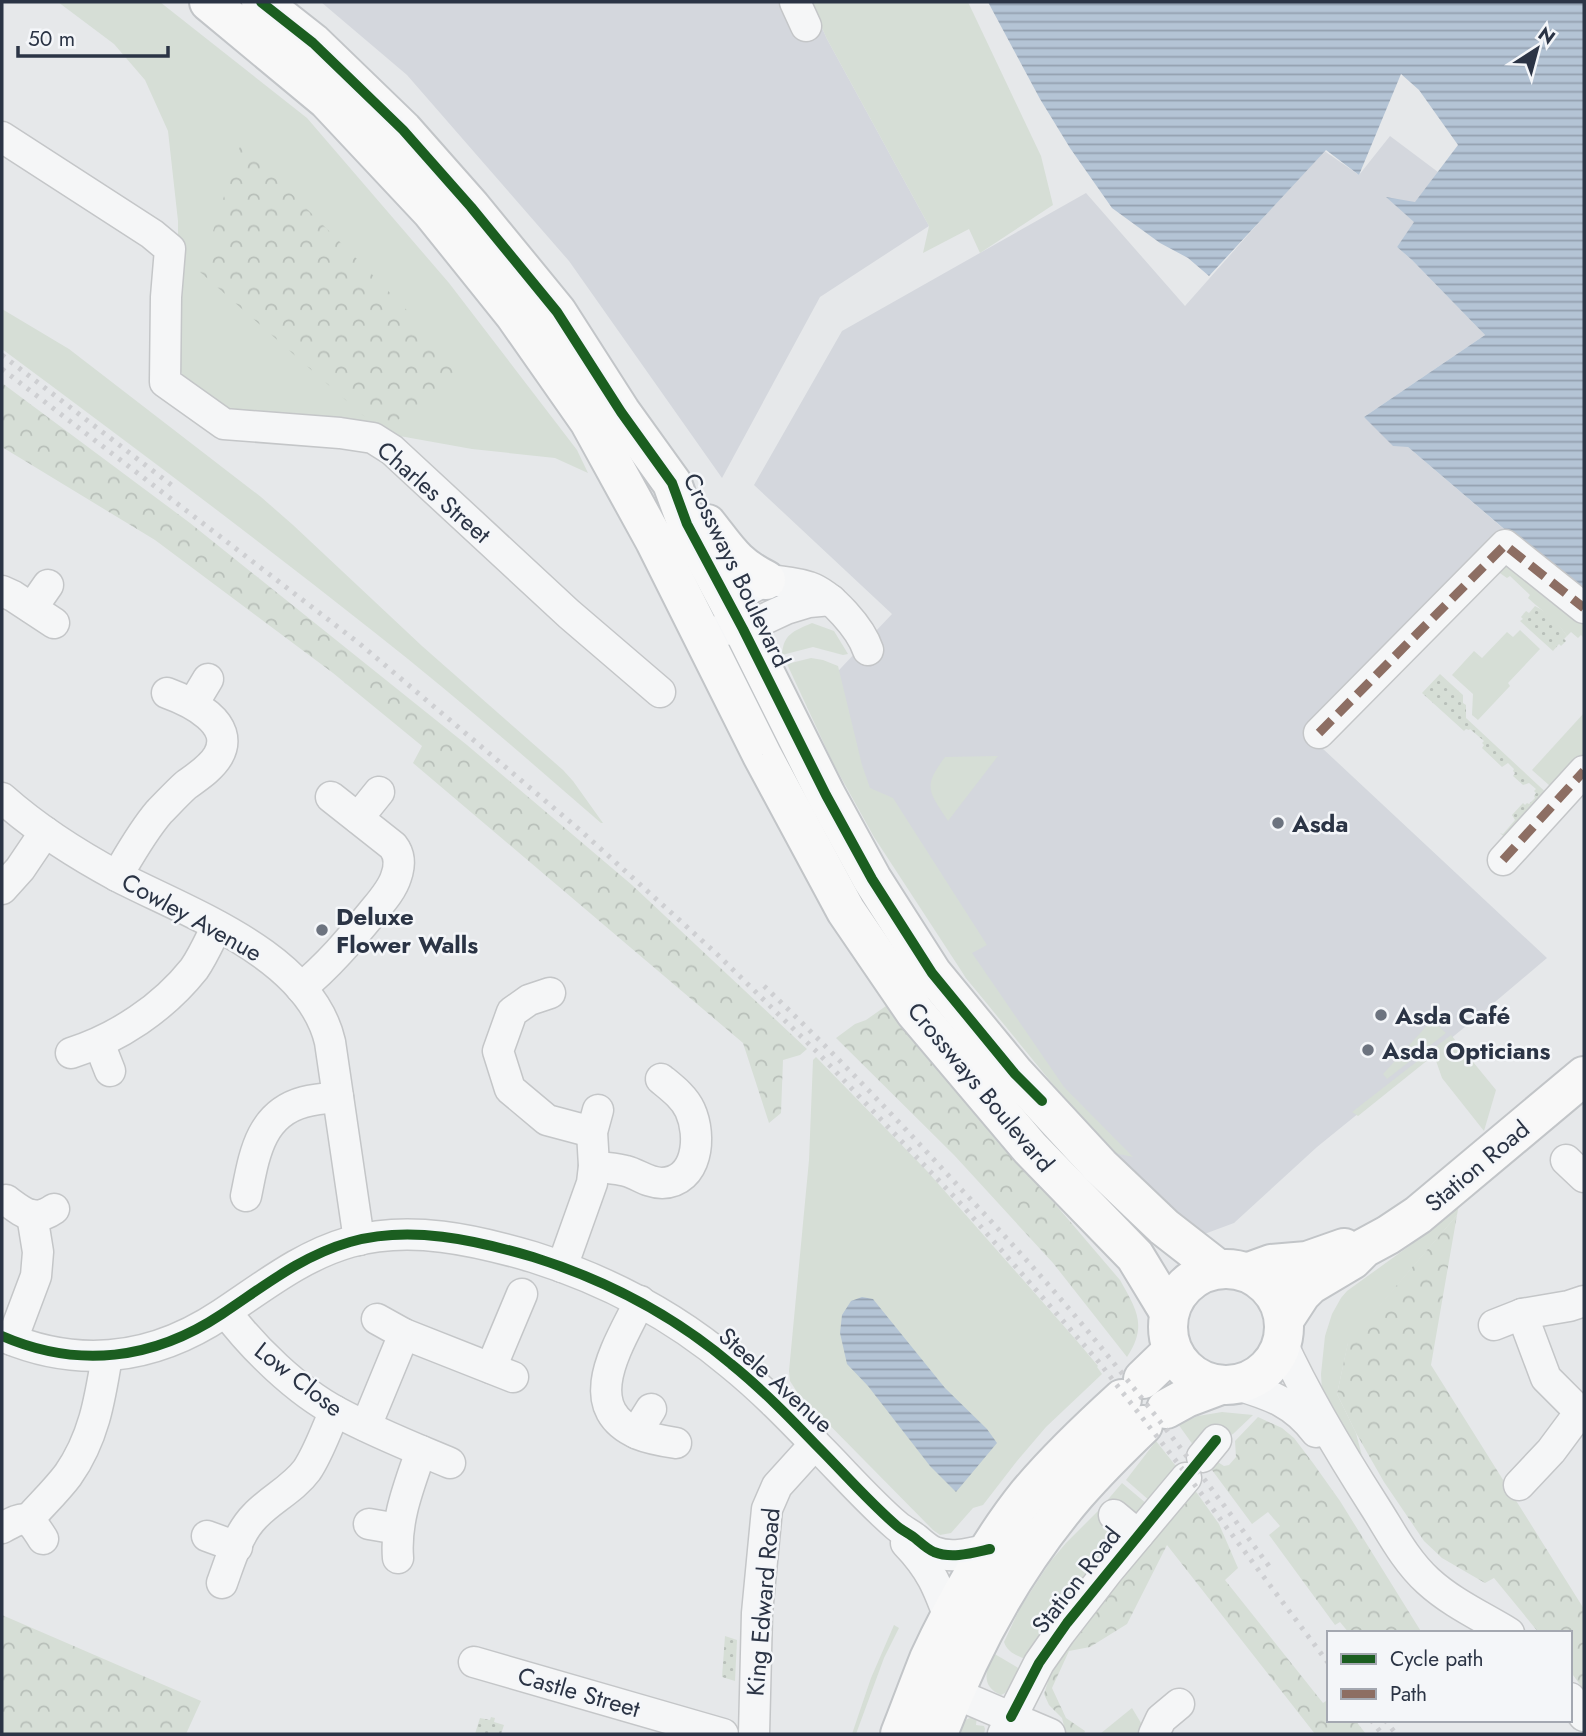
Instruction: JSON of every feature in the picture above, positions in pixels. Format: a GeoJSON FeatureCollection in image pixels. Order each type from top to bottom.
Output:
{"type":"FeatureCollection","features":[{"type":"Feature","properties":{"kind":"main road","name":"Crossways Boulevard"},"geometry":{"type":"LineString","coordinates":[[209,2],[327,100],[432,212],[514,314],[589,421],[655,541],[762,755],[846,911],[915,1012],[1030,1148],[1135,1256],[1169,1312]]}},
{"type":"Feature","properties":{"kind":"main road","name":"Crossways Boulevard"},"geometry":{"type":"LineString","coordinates":[[261,2],[313,43],[402,130],[471,207],[557,313],[621,412],[672,483],[687,524],[826,795],[865,867],[932,973],[1015,1074],[1100,1166],[1164,1227],[1234,1271]]}},
{"type":"Feature","properties":{"kind":"main road"},"geometry":{"type":"LineString","coordinates":[[672,483],[726,550],[749,572],[766,580]]}},
{"type":"Feature","properties":{"kind":"main road","name":"Station Road"},"geometry":{"type":"LineString","coordinates":[[1283,1332],[1301,1294],[1310,1285],[1352,1260],[1364,1248],[1401,1227],[1436,1201],[1584,1076]]}},
{"type":"Feature","properties":{"kind":"main road","name":"Station Road"},"geometry":{"type":"LineString","coordinates":[[1234,1271],[1307,1261],[1349,1247],[1364,1248]]}},
{"type":"Feature","properties":{"kind":"main road"},"geometry":{"type":"LineString","coordinates":[[900,1734],[930,1659],[968,1584],[1010,1519],[1046,1473],[1079,1438],[1143,1403],[1186,1398],[1228,1386],[1263,1373],[1276,1358],[1283,1332],[1274,1294],[1234,1271],[1192,1279],[1177,1294],[1169,1312],[1167,1332],[1172,1351],[1184,1368],[1228,1386]]}},
{"type":"Feature","properties":{"kind":"main road"},"geometry":{"type":"LineString","coordinates":[[938,1734],[954,1693],[1013,1580],[1143,1403],[1172,1351]]}},
{"type":"Feature","properties":{"kind":"street","name":"Charles Street"},"geometry":{"type":"LineString","coordinates":[[2,137],[152,234],[170,249],[166,296],[165,382],[224,424],[373,438],[392,450],[569,614],[660,692]]}},
{"type":"Feature","properties":{"kind":"street"},"geometry":{"type":"LineString","coordinates":[[1319,733],[1505,545],[1584,608]]}},
{"type":"Feature","properties":{"kind":"street"},"geometry":{"type":"LineString","coordinates":[[736,617],[752,587],[766,580],[810,587],[831,600],[864,638],[868,650]]}},
{"type":"Feature","properties":{"kind":"street"},"geometry":{"type":"LineString","coordinates":[[2,591],[45,605]]}},
{"type":"Feature","properties":{"kind":"street"},"geometry":{"type":"LineString","coordinates":[[700,631],[736,617],[786,609],[809,601],[831,600]]}},
{"type":"Feature","properties":{"kind":"street"},"geometry":{"type":"LineString","coordinates":[[117,876],[158,813],[219,754],[222,740],[219,727],[206,713],[180,699],[208,679]]}},
{"type":"Feature","properties":{"kind":"street"},"geometry":{"type":"LineString","coordinates":[[1503,860],[1584,771]]}},
{"type":"Feature","properties":{"kind":"street"},"geometry":{"type":"LineString","coordinates":[[358,818],[379,792]]}},
{"type":"Feature","properties":{"kind":"street"},"geometry":{"type":"LineString","coordinates":[[301,988],[346,945],[382,901],[397,876],[399,861],[396,850],[331,797]]}},
{"type":"Feature","properties":{"kind":"street","name":"Cowley Avenue"},"geometry":{"type":"LineString","coordinates":[[2,798],[76,853],[239,937],[261,952],[301,988],[315,1006],[327,1030],[334,1060],[359,1240]]}},
{"type":"Feature","properties":{"kind":"street"},"geometry":{"type":"LineString","coordinates":[[2,889],[20,869],[45,832]]}},
{"type":"Feature","properties":{"kind":"street"},"geometry":{"type":"LineString","coordinates":[[71,1053],[99,1043],[130,1025],[168,996],[195,966],[217,926]]}},
{"type":"Feature","properties":{"kind":"street"},"geometry":{"type":"LineString","coordinates":[[550,993],[529,1000],[512,1012],[498,1051],[510,1089],[547,1120],[595,1121],[592,1183],[562,1267]]}},
{"type":"Feature","properties":{"kind":"street"},"geometry":{"type":"LineString","coordinates":[[99,1043],[110,1071]]}},
{"type":"Feature","properties":{"kind":"street"},"geometry":{"type":"LineString","coordinates":[[594,1166],[626,1171],[660,1183],[673,1181],[687,1170],[696,1152],[693,1116],[681,1096],[661,1079]]}},
{"type":"Feature","properties":{"kind":"street"},"geometry":{"type":"LineString","coordinates":[[246,1196],[256,1150],[262,1135],[274,1121],[283,1112],[300,1103],[338,1097]]}},
{"type":"Feature","properties":{"kind":"street"},"geometry":{"type":"LineString","coordinates":[[6,1200],[21,1210],[43,1212],[36,1276],[7,1338]]}},
{"type":"Feature","properties":{"kind":"street","name":"Steele Avenue"},"geometry":{"type":"LineString","coordinates":[[7,1338],[47,1352],[69,1355],[107,1356],[147,1349],[200,1329],[271,1280],[331,1248],[359,1240],[410,1235],[449,1237],[494,1246],[562,1267],[640,1301],[665,1315],[724,1358],[898,1527],[929,1549],[938,1553],[962,1555],[990,1549]]}},
{"type":"Feature","properties":{"kind":"street"},"geometry":{"type":"LineString","coordinates":[[377,1319],[404,1334],[502,1373],[522,1294]]}},
{"type":"Feature","properties":{"kind":"street"},"geometry":{"type":"LineString","coordinates":[[640,1301],[611,1365],[605,1392],[606,1400],[612,1412],[624,1425],[644,1421],[653,1439],[676,1443]]}},
{"type":"Feature","properties":{"kind":"street"},"geometry":{"type":"LineString","coordinates":[[1494,1325],[1522,1314],[1584,1301]]}},
{"type":"Feature","properties":{"kind":"street","name":"Low Close"},"geometry":{"type":"LineString","coordinates":[[226,1312],[277,1367],[335,1411],[450,1463]]}},
{"type":"Feature","properties":{"kind":"street"},"geometry":{"type":"LineString","coordinates":[[1519,1485],[1551,1451],[1582,1410],[1546,1378],[1522,1314]]}},
{"type":"Feature","properties":{"kind":"street"},"geometry":{"type":"LineString","coordinates":[[1283,1332],[1304,1390],[1339,1451],[1398,1543],[1421,1574],[1460,1606],[1504,1631]]}},
{"type":"Feature","properties":{"kind":"street"},"geometry":{"type":"LineString","coordinates":[[366,1426],[404,1334]]}},
{"type":"Feature","properties":{"kind":"street"},"geometry":{"type":"LineString","coordinates":[[24,1529],[67,1476],[82,1452],[96,1416],[107,1356]]}},
{"type":"Feature","properties":{"kind":"street"},"geometry":{"type":"LineString","coordinates":[[1228,1386],[1271,1396],[1284,1402],[1300,1413],[1318,1436],[1339,1451]]}},
{"type":"Feature","properties":{"kind":"street"},"geometry":{"type":"LineString","coordinates":[[222,1584],[246,1528],[255,1516],[289,1489],[308,1469],[335,1411]]}},
{"type":"Feature","properties":{"kind":"street","name":"King Edward Road"},"geometry":{"type":"LineString","coordinates":[[754,1734],[757,1614],[768,1509],[778,1486],[815,1444]]}},
{"type":"Feature","properties":{"kind":"street"},"geometry":{"type":"LineString","coordinates":[[369,1524],[398,1544],[407,1492],[421,1451]]}},
{"type":"Feature","properties":{"kind":"street","name":"Station Road"},"geometry":{"type":"LineString","coordinates":[[1007,1726],[1048,1649],[1083,1602],[1201,1459]]}},
{"type":"Feature","properties":{"kind":"street","name":"Station Road"},"geometry":{"type":"LineString","coordinates":[[1114,1515],[1138,1535]]}},
{"type":"Feature","properties":{"kind":"street"},"geometry":{"type":"LineString","coordinates":[[898,1527],[903,1539],[930,1571],[950,1620]]}},
{"type":"Feature","properties":{"kind":"street"},"geometry":{"type":"LineString","coordinates":[[207,1536],[237,1547]]}},
{"type":"Feature","properties":{"kind":"street","name":"Castle Street"},"geometry":{"type":"LineString","coordinates":[[474,1662],[723,1734]]}},
{"type":"Feature","properties":{"kind":"street"},"geometry":{"type":"LineString","coordinates":[[954,1693],[1007,1726],[1050,1734]]}},
{"type":"Feature","properties":{"kind":"street"},"geometry":{"type":"LineString","coordinates":[[1572,1701],[1584,1716]]}},
{"type":"Feature","properties":{"kind":"street"},"geometry":{"type":"LineString","coordinates":[[1154,1734],[1163,1717],[1179,1704]]}},
{"type":"Feature","properties":{"kind":"shaded area"},"geometry":{"type":"Polygon","coordinates":[[[321,2],[810,2],[827,39],[929,226],[820,297],[722,478],[569,261],[407,75],[321,2]]]}},
{"type":"Feature","properties":{"kind":"shaded area"},"geometry":{"type":"Polygon","coordinates":[[[1390,136],[1438,172],[1415,203],[1388,198],[1415,222],[1397,247],[1485,335],[1364,417],[1408,447],[1505,530],[1306,733],[1547,958],[1317,1147],[1234,1223],[1191,1239],[966,978],[807,707],[892,614],[754,485],[842,331],[1086,193],[1185,306],[1323,150],[1359,175],[1390,136]]]}},
{"type":"Feature","properties":{"kind":"green space"},"geometry":{"type":"Polygon","coordinates":[[[58,2],[160,2],[307,118],[449,283],[577,450],[588,473],[555,458],[472,449],[394,435],[230,421],[193,395],[178,366],[178,221],[168,131],[145,80],[114,44],[58,2]]]}},
{"type":"Feature","properties":{"kind":"green space"},"geometry":{"type":"Polygon","coordinates":[[[810,2],[968,2],[1041,156],[1053,205],[980,253],[969,229],[923,253],[929,226],[827,39],[810,2]]]}},
{"type":"Feature","properties":{"kind":"green space"},"geometry":{"type":"Polygon","coordinates":[[[241,143],[464,369],[382,432],[200,272],[241,143]]]}},
{"type":"Feature","properties":{"kind":"green space"},"geometry":{"type":"Polygon","coordinates":[[[2,309],[69,349],[261,497],[422,646],[563,770],[603,823],[432,678],[189,489],[2,349],[2,309]]]}},
{"type":"Feature","properties":{"kind":"green space"},"geometry":{"type":"Polygon","coordinates":[[[2,383],[190,523],[467,745],[632,885],[807,1049],[800,1055],[783,1060],[781,1113],[769,1123],[743,1043],[413,763],[422,746],[333,673],[155,540],[2,447],[2,383]]]}},
{"type":"Feature","properties":{"kind":"green space"},"geometry":{"type":"Polygon","coordinates":[[[1505,557],[1584,623],[1584,638],[1581,635],[1578,638],[1571,632],[1567,636],[1528,598],[1530,595],[1510,576],[1507,578],[1494,569],[1505,557]]]}},
{"type":"Feature","properties":{"kind":"green space"},"geometry":{"type":"Polygon","coordinates":[[[1535,606],[1553,619],[1567,636],[1564,639],[1566,641],[1553,651],[1520,621],[1526,611],[1529,613],[1535,606]]]}},
{"type":"Feature","properties":{"kind":"green space"},"geometry":{"type":"Polygon","coordinates":[[[812,623],[834,631],[848,654],[813,647],[782,655],[787,638],[812,623]]]}},
{"type":"Feature","properties":{"kind":"green space"},"geometry":{"type":"Polygon","coordinates":[[[1520,630],[1540,649],[1478,720],[1472,715],[1473,694],[1452,675],[1474,651],[1482,658],[1507,632],[1513,637],[1520,630]]]}},
{"type":"Feature","properties":{"kind":"green space"},"geometry":{"type":"Polygon","coordinates":[[[811,658],[838,666],[870,788],[893,798],[987,945],[972,953],[1064,1087],[1133,1157],[1114,1153],[1051,1082],[966,978],[874,837],[833,763],[787,664],[811,658]]]}},
{"type":"Feature","properties":{"kind":"green space"},"geometry":{"type":"Polygon","coordinates":[[[1440,674],[1463,695],[1466,718],[1552,798],[1512,844],[1500,833],[1503,834],[1515,820],[1512,815],[1523,803],[1529,804],[1535,798],[1536,789],[1529,783],[1523,785],[1513,776],[1514,769],[1508,763],[1502,767],[1482,748],[1484,741],[1470,729],[1464,731],[1422,693],[1440,674]]]}},
{"type":"Feature","properties":{"kind":"green space"},"geometry":{"type":"Polygon","coordinates":[[[1584,713],[1584,764],[1558,793],[1532,770],[1584,713]]]}},
{"type":"Feature","properties":{"kind":"green space"},"geometry":{"type":"Polygon","coordinates":[[[998,756],[948,821],[936,803],[931,789],[933,776],[945,757],[998,756]]]}},
{"type":"Feature","properties":{"kind":"green space"},"geometry":{"type":"Polygon","coordinates":[[[886,1006],[1120,1280],[1135,1309],[1138,1326],[1137,1336],[1127,1357],[1053,1263],[954,1155],[836,1038],[886,1006]]]}},
{"type":"Feature","properties":{"kind":"green space"},"geometry":{"type":"Polygon","coordinates":[[[1432,1020],[1446,1033],[1387,1079],[1383,1074],[1432,1020]]]}},
{"type":"Feature","properties":{"kind":"green space"},"geometry":{"type":"Polygon","coordinates":[[[1451,1035],[1496,1090],[1484,1131],[1442,1078],[1434,1055],[1358,1116],[1352,1112],[1451,1035]]]}},
{"type":"Feature","properties":{"kind":"green space"},"geometry":{"type":"Polygon","coordinates":[[[816,1057],[927,1171],[1077,1341],[1102,1374],[1046,1427],[983,1505],[973,1508],[951,1533],[940,1535],[933,1530],[797,1392],[790,1381],[809,1160],[813,1060],[816,1057]]]}},
{"type":"Feature","properties":{"kind":"green space"},"geometry":{"type":"Polygon","coordinates":[[[1459,1204],[1457,1215],[1348,1343],[1337,1394],[1356,1433],[1363,1460],[1322,1392],[1325,1336],[1332,1314],[1347,1291],[1412,1244],[1418,1236],[1459,1204]]]}},
{"type":"Feature","properties":{"kind":"green space"},"geometry":{"type":"Polygon","coordinates":[[[1457,1215],[1431,1365],[1584,1609],[1584,1690],[1572,1674],[1572,1631],[1537,1631],[1494,1578],[1485,1583],[1442,1558],[1424,1541],[1384,1482],[1337,1394],[1348,1342],[1457,1215]]]}},
{"type":"Feature","properties":{"kind":"green space"},"geometry":{"type":"Polygon","coordinates":[[[1222,1412],[1253,1415],[1233,1434],[1196,1449],[1178,1424],[1198,1416],[1222,1412]]]}},
{"type":"Feature","properties":{"kind":"green space"},"geometry":{"type":"Polygon","coordinates":[[[1258,1417],[1282,1428],[1294,1438],[1340,1501],[1421,1631],[1347,1631],[1340,1622],[1335,1625],[1269,1535],[1280,1526],[1268,1512],[1252,1524],[1206,1462],[1213,1459],[1224,1466],[1229,1465],[1236,1457],[1235,1441],[1258,1417]]]}},
{"type":"Feature","properties":{"kind":"green space"},"geometry":{"type":"Polygon","coordinates":[[[1156,1441],[1179,1470],[1150,1501],[1126,1480],[1156,1441]]]}},
{"type":"Feature","properties":{"kind":"green space"},"geometry":{"type":"Polygon","coordinates":[[[1122,1483],[1147,1504],[1141,1511],[1134,1512],[1110,1530],[1114,1538],[1108,1549],[1025,1659],[1012,1653],[1004,1642],[1020,1608],[1050,1562],[1122,1483]]]}},
{"type":"Feature","properties":{"kind":"green space"},"geometry":{"type":"Polygon","coordinates":[[[1192,1486],[1219,1524],[1238,1568],[1225,1580],[1323,1703],[1327,1700],[1327,1722],[1357,1722],[1366,1734],[1315,1734],[1167,1545],[1127,1624],[1090,1647],[1069,1651],[1052,1688],[1066,1718],[1085,1731],[1084,1734],[1066,1734],[1062,1718],[1049,1705],[1044,1694],[1050,1675],[1070,1639],[1192,1486]]]}},
{"type":"Feature","properties":{"kind":"green space"},"geometry":{"type":"Polygon","coordinates":[[[2,1615],[201,1701],[186,1734],[2,1734],[2,1615]]]}},
{"type":"Feature","properties":{"kind":"green space"},"geometry":{"type":"Polygon","coordinates":[[[894,1625],[899,1628],[884,1658],[856,1734],[852,1734],[871,1678],[894,1625]]]}},
{"type":"Feature","properties":{"kind":"green space"},"geometry":{"type":"Polygon","coordinates":[[[725,1636],[737,1640],[735,1681],[722,1677],[725,1636]]]}},
{"type":"Feature","properties":{"kind":"green space"},"geometry":{"type":"Polygon","coordinates":[[[993,1653],[1020,1669],[1001,1695],[990,1687],[986,1677],[993,1653]]]}},
{"type":"Feature","properties":{"kind":"green space"},"geometry":{"type":"Polygon","coordinates":[[[1132,1708],[1144,1728],[1144,1734],[1100,1734],[1132,1708]]]}},
{"type":"Feature","properties":{"kind":"green space"},"geometry":{"type":"Polygon","coordinates":[[[977,1716],[976,1725],[984,1726],[984,1734],[950,1734],[962,1722],[977,1716]]]}},
{"type":"Feature","properties":{"kind":"green space"},"geometry":{"type":"Polygon","coordinates":[[[491,1717],[495,1718],[494,1722],[504,1725],[501,1734],[475,1734],[480,1718],[490,1720],[491,1717]]]}},
{"type":"Feature","properties":{"kind":"water"},"geometry":{"type":"Polygon","coordinates":[[[988,2],[1584,2],[1584,597],[1408,447],[1393,446],[1364,417],[1485,335],[1397,247],[1414,222],[1386,197],[1415,202],[1458,145],[1419,90],[1401,74],[1359,175],[1326,150],[1209,276],[1188,258],[1160,243],[1112,208],[1040,99],[988,2]]]}},
{"type":"Feature","properties":{"kind":"water"},"geometry":{"type":"Polygon","coordinates":[[[862,1297],[873,1299],[945,1388],[987,1429],[997,1443],[956,1492],[930,1466],[868,1386],[847,1364],[840,1333],[842,1315],[851,1301],[862,1297]]]}},
{"type":"Feature","properties":{"kind":"railway"},"geometry":{"type":"LineString","coordinates":[[2,355],[174,487]]}},
{"type":"Feature","properties":{"kind":"railway"},"geometry":{"type":"LineString","coordinates":[[2,369],[360,644],[581,831],[718,955],[819,1054],[962,1205],[1098,1361],[1327,1661]]}},
{"type":"Feature","properties":{"kind":"railway"},"geometry":{"type":"LineString","coordinates":[[764,986],[888,1111],[1052,1289],[1146,1404],[1269,1566]]}},
{"type":"Feature","properties":{"kind":"railway"},"geometry":{"type":"LineString","coordinates":[[1373,1722],[1382,1734]]}},
{"type":"Feature","properties":{"kind":"railway"},"geometry":{"type":"LineString","coordinates":[[1387,1722],[1396,1734]]}},
{"type":"Feature","properties":{"kind":"marked path"},"geometry":{"type":"LineString","coordinates":[[1319,733],[1505,545],[1584,608]]}},
{"type":"Feature","properties":{"kind":"marked path"},"geometry":{"type":"LineString","coordinates":[[1503,860],[1584,771]]}},
{"type":"Feature","properties":{"kind":"cycle path"},"geometry":{"type":"LineString","coordinates":[[261,2],[313,43],[403,130],[471,207],[557,312],[621,412],[672,483],[687,524],[872,879],[932,973],[1015,1074],[1042,1101]]}},
{"type":"Feature","properties":{"kind":"cycle path"},"geometry":{"type":"LineString","coordinates":[[2,1336],[59,1353],[87,1356],[142,1350],[196,1330],[299,1264],[332,1248],[373,1237],[396,1235],[465,1240],[560,1266],[612,1288],[662,1315],[709,1346],[754,1383],[899,1528],[941,1554],[969,1554],[990,1549]]}},
{"type":"Feature","properties":{"kind":"cycle path"},"geometry":{"type":"LineString","coordinates":[[1011,1717],[1039,1663],[1067,1623],[1216,1440]]}},
{"type":"Feature","properties":{"kind":"place","name":"Asda"},"geometry":{"type":"Point","coordinates":[1278,823]}},
{"type":"Feature","properties":{"kind":"place","name":"Deluxe Flower Walls"},"geometry":{"type":"Point","coordinates":[322,930]}},
{"type":"Feature","properties":{"kind":"place","name":"Asda Café"},"geometry":{"type":"Point","coordinates":[1381,1015]}},
{"type":"Feature","properties":{"kind":"place","name":"Asda Opticians"},"geometry":{"type":"Point","coordinates":[1368,1050]}}]}
